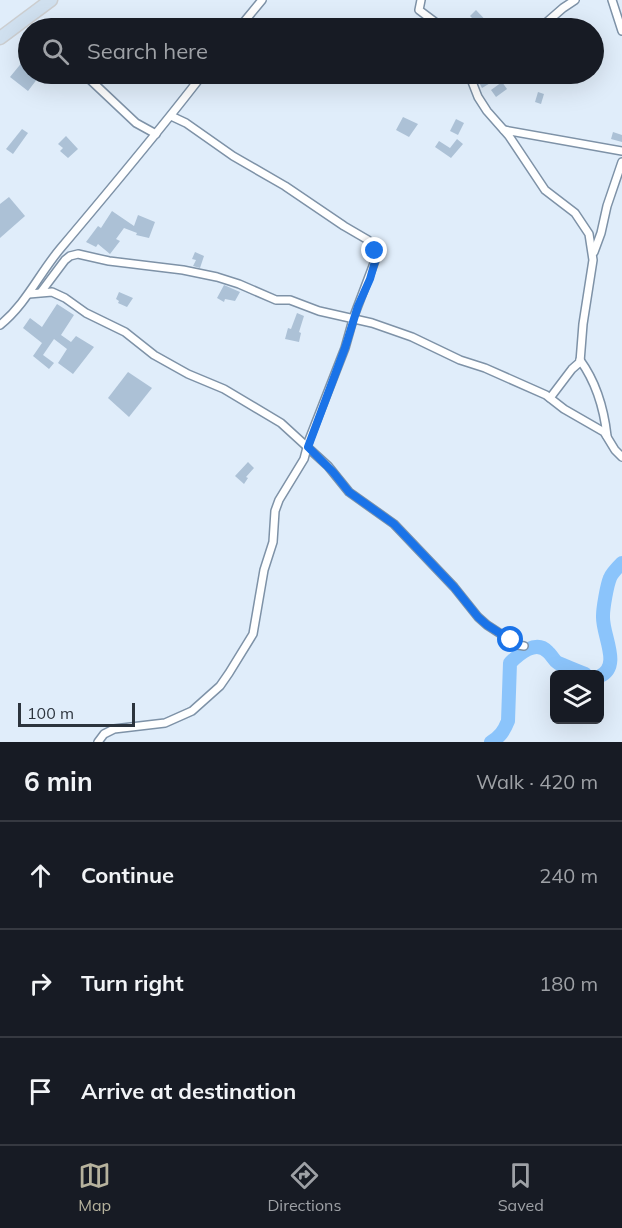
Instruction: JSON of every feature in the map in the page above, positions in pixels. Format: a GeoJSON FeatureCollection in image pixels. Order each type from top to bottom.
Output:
{"type":"FeatureCollection","features":[{"type":"Feature","properties":{"kind":"highway"},"geometry":{"type":"LineString","coordinates":[[27,18],[51,0]]}},
{"type":"Feature","properties":{"kind":"highway"},"geometry":{"type":"LineString","coordinates":[[0,38],[18,25]]}},
{"type":"Feature","properties":{"kind":"street"},"geometry":{"type":"LineString","coordinates":[[247,18],[262,0]]}},
{"type":"Feature","properties":{"kind":"street"},"geometry":{"type":"LineString","coordinates":[[421,0],[420,10],[430,18]]}},
{"type":"Feature","properties":{"kind":"street"},"geometry":{"type":"LineString","coordinates":[[552,18],[575,0]]}},
{"type":"Feature","properties":{"kind":"street"},"geometry":{"type":"LineString","coordinates":[[612,0],[622,31]]}},
{"type":"Feature","properties":{"kind":"street"},"geometry":{"type":"LineString","coordinates":[[95,84],[136,123],[156,134]]}},
{"type":"Feature","properties":{"kind":"street"},"geometry":{"type":"LineString","coordinates":[[0,325],[29,294],[58,251],[195,84]]}},
{"type":"Feature","properties":{"kind":"street"},"geometry":{"type":"LineString","coordinates":[[473,84],[478,97],[504,130],[544,190],[579,217],[589,234],[592,254],[580,360],[594,383],[601,402],[607,436],[622,457]]}},
{"type":"Feature","properties":{"kind":"street"},"geometry":{"type":"LineString","coordinates":[[98,742],[104,734],[114,729],[165,723],[192,711],[220,686],[253,634],[264,570],[273,542],[275,511],[279,500],[304,459],[376,258],[372,244],[285,186],[252,168],[186,123],[171,116]]}},
{"type":"Feature","properties":{"kind":"street"},"geometry":{"type":"LineString","coordinates":[[504,130],[622,151]]}},
{"type":"Feature","properties":{"kind":"street"},"geometry":{"type":"LineString","coordinates":[[592,254],[601,233],[607,206],[622,162]]}},
{"type":"Feature","properties":{"kind":"street"},"geometry":{"type":"LineString","coordinates":[[41,292],[65,260],[78,254],[109,261],[183,270],[218,277],[276,300],[290,300],[319,311],[372,323],[412,337],[460,360],[537,390],[607,436]]}},
{"type":"Feature","properties":{"kind":"street"},"geometry":{"type":"LineString","coordinates":[[29,294],[51,292],[65,298],[86,313],[125,332],[154,355],[188,374],[224,389],[281,423],[333,472],[349,492],[394,524],[454,587],[478,617],[518,645],[524,646]]}},
{"type":"Feature","properties":{"kind":"street"},"geometry":{"type":"LineString","coordinates":[[550,398],[580,360]]}},
{"type":"Feature","properties":{"kind":"building"},"geometry":{"type":"Polygon","coordinates":[[[476,10],[484,18],[472,18],[470,16],[476,10]]]}},
{"type":"Feature","properties":{"kind":"building"},"geometry":{"type":"Polygon","coordinates":[[[18,67],[18,83],[10,77],[18,67]]]}},
{"type":"Feature","properties":{"kind":"building"},"geometry":{"type":"Polygon","coordinates":[[[19,84],[33,84],[28,91],[19,84]]]}},
{"type":"Feature","properties":{"kind":"building"},"geometry":{"type":"Polygon","coordinates":[[[499,84],[503,84],[507,89],[496,97],[491,90],[499,84]]]}},
{"type":"Feature","properties":{"kind":"building"},"geometry":{"type":"Polygon","coordinates":[[[538,92],[544,94],[541,104],[535,102],[538,92]]]}},
{"type":"Feature","properties":{"kind":"building"},"geometry":{"type":"Polygon","coordinates":[[[403,117],[418,124],[409,137],[396,130],[403,117]]]}},
{"type":"Feature","properties":{"kind":"building"},"geometry":{"type":"Polygon","coordinates":[[[456,119],[464,123],[458,135],[450,131],[456,119]]]}},
{"type":"Feature","properties":{"kind":"building"},"geometry":{"type":"Polygon","coordinates":[[[22,129],[28,133],[13,154],[6,149],[22,129]]]}},
{"type":"Feature","properties":{"kind":"building"},"geometry":{"type":"Polygon","coordinates":[[[613,132],[622,135],[622,142],[611,139],[613,132]]]}},
{"type":"Feature","properties":{"kind":"building"},"geometry":{"type":"Polygon","coordinates":[[[66,136],[78,149],[68,158],[60,151],[63,148],[58,144],[66,136]]]}},
{"type":"Feature","properties":{"kind":"building"},"geometry":{"type":"Polygon","coordinates":[[[457,139],[463,144],[451,158],[435,147],[439,141],[450,148],[457,139]]]}},
{"type":"Feature","properties":{"kind":"building"},"geometry":{"type":"Polygon","coordinates":[[[9,197],[25,216],[0,238],[0,204],[9,197]]]}},
{"type":"Feature","properties":{"kind":"building"},"geometry":{"type":"Polygon","coordinates":[[[112,211],[134,226],[138,215],[155,222],[149,238],[136,235],[137,233],[124,228],[116,239],[120,241],[110,254],[98,244],[96,247],[86,242],[98,226],[101,228],[112,211]]]}},
{"type":"Feature","properties":{"kind":"building"},"geometry":{"type":"Polygon","coordinates":[[[195,252],[204,256],[200,268],[193,266],[196,260],[192,259],[195,252]]]}},
{"type":"Feature","properties":{"kind":"building"},"geometry":{"type":"Polygon","coordinates":[[[224,285],[240,292],[235,301],[225,299],[224,302],[217,298],[224,285]]]}},
{"type":"Feature","properties":{"kind":"building"},"geometry":{"type":"Polygon","coordinates":[[[119,292],[133,298],[127,307],[118,303],[116,299],[119,292]]]}},
{"type":"Feature","properties":{"kind":"building"},"geometry":{"type":"Polygon","coordinates":[[[57,304],[74,315],[61,335],[71,342],[76,336],[94,347],[73,374],[58,363],[67,349],[54,339],[43,355],[54,363],[49,369],[33,356],[42,343],[23,328],[30,318],[42,327],[57,304]]]}},
{"type":"Feature","properties":{"kind":"building"},"geometry":{"type":"Polygon","coordinates":[[[297,313],[304,316],[299,332],[301,333],[299,342],[285,339],[288,328],[291,329],[297,313]]]}},
{"type":"Feature","properties":{"kind":"building"},"geometry":{"type":"Polygon","coordinates":[[[128,372],[152,388],[129,417],[108,398],[128,372]]]}},
{"type":"Feature","properties":{"kind":"building"},"geometry":{"type":"Polygon","coordinates":[[[248,462],[254,468],[246,477],[248,478],[244,484],[235,476],[248,462]]]}},
{"type":"Feature","properties":{"kind":"waterway"},"geometry":{"type":"LineString","coordinates":[[604,673],[610,665],[603,624],[606,591],[611,576],[622,563]]}},
{"type":"Feature","properties":{"kind":"waterway"},"geometry":{"type":"LineString","coordinates":[[491,742],[497,738],[508,721],[510,663],[528,649],[538,647],[543,648],[558,663],[575,670]]}},
{"type":"Feature","properties":{"kind":"route"},"geometry":{"type":"LineString","coordinates":[[375,251],[376,258],[370,279],[354,316],[345,348],[308,447],[349,492],[394,524],[454,587],[478,617],[511,640]]}}]}
